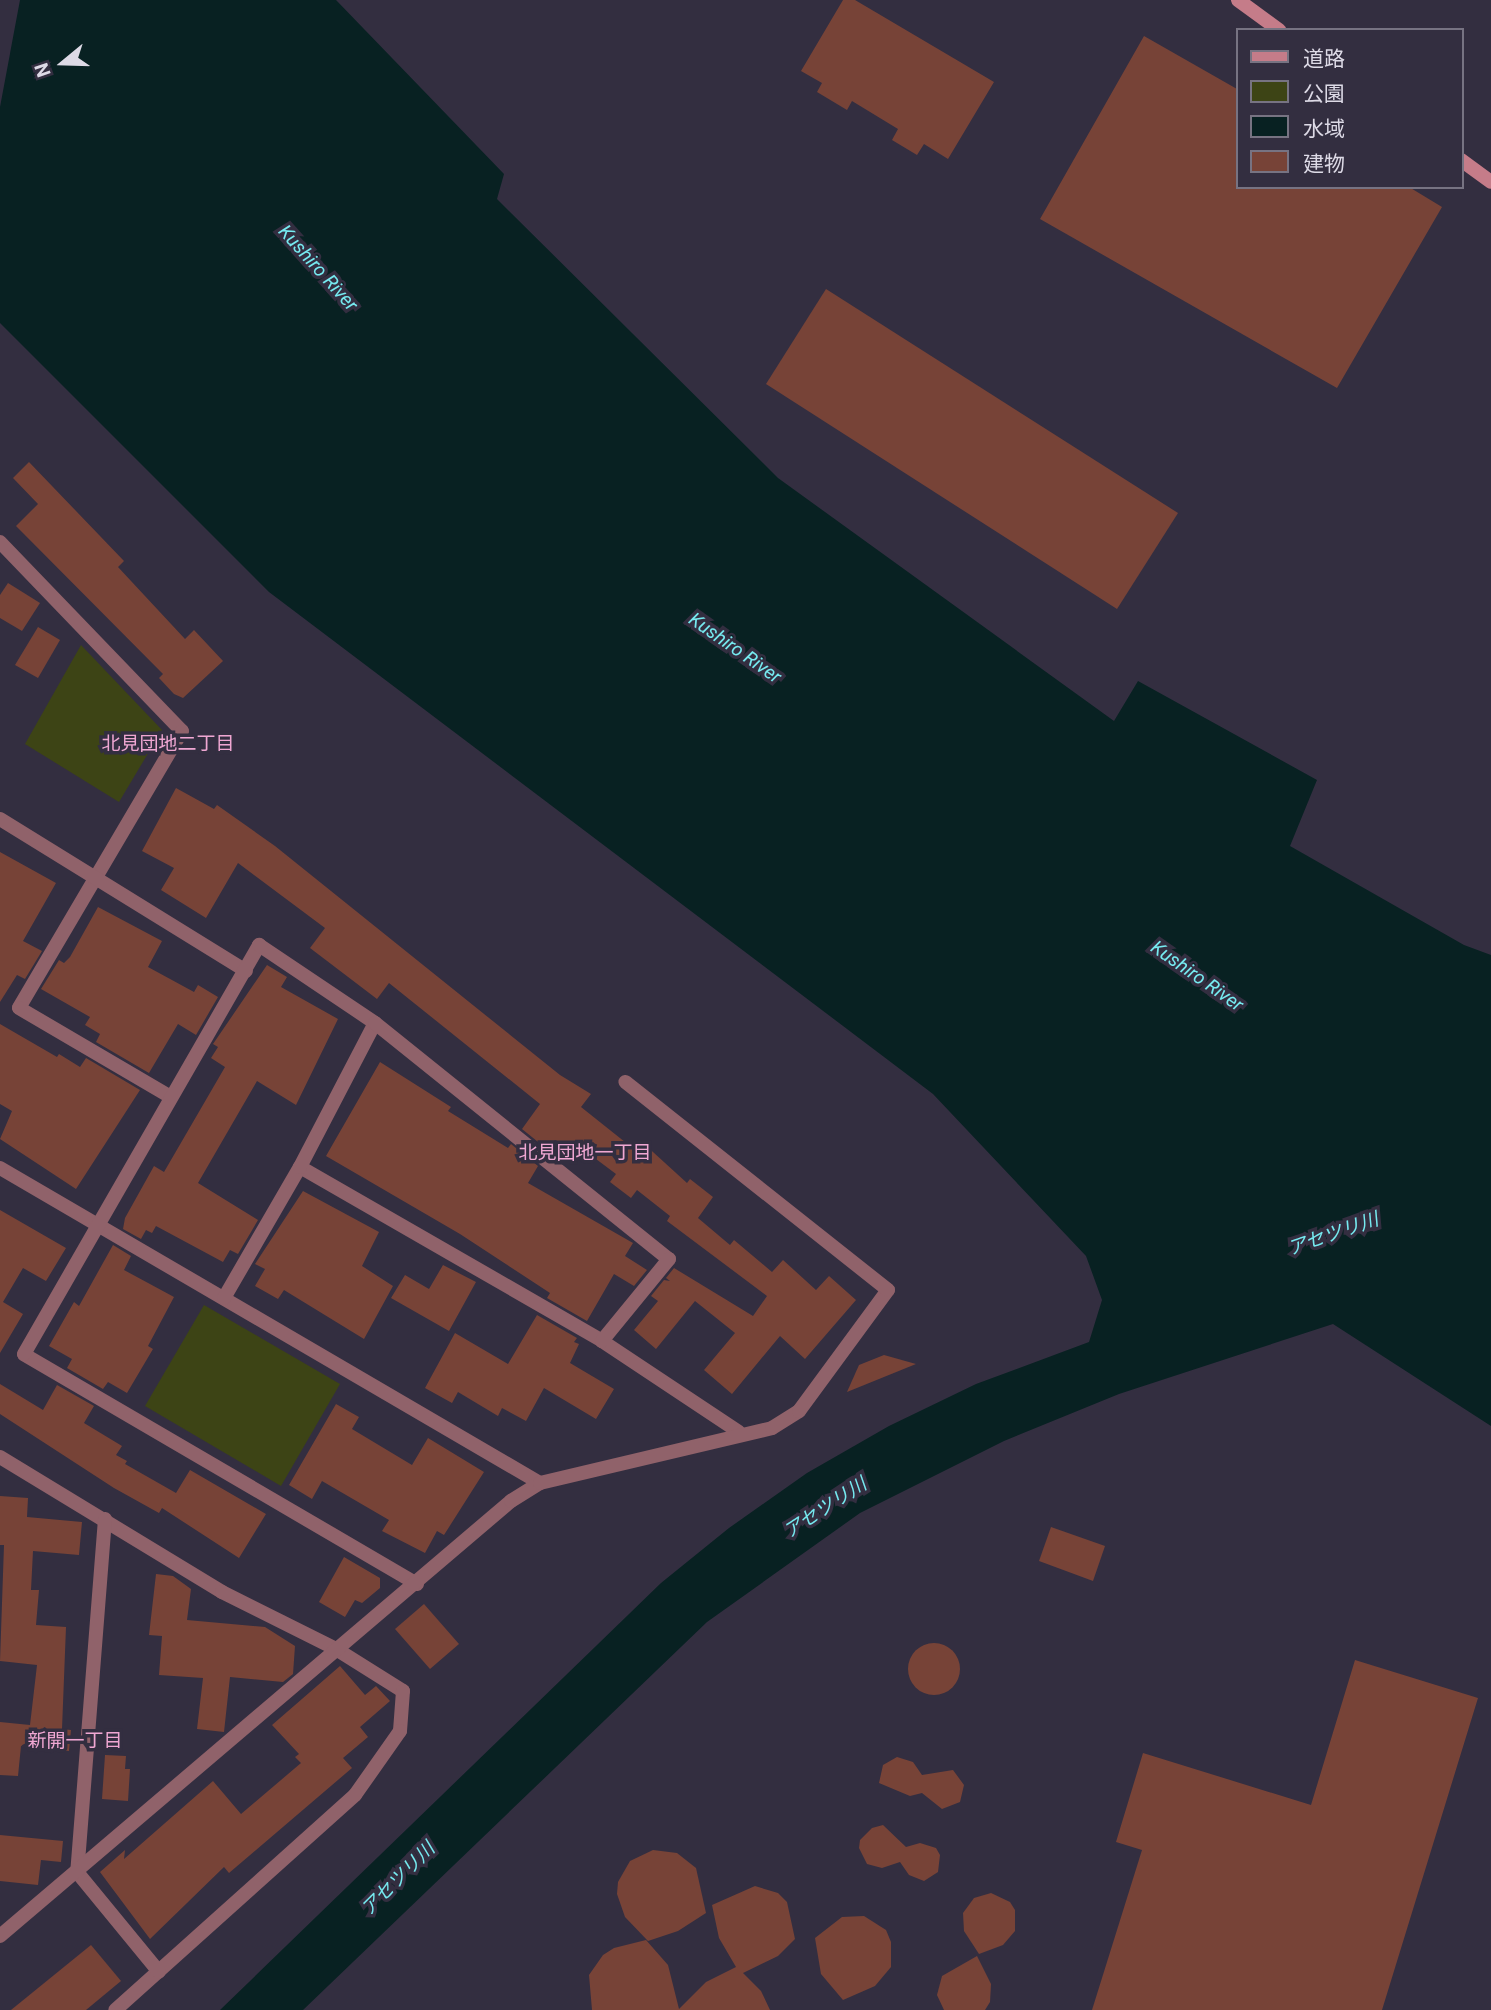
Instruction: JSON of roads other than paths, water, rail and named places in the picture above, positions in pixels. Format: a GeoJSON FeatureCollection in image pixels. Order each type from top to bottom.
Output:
{"type":"FeatureCollection","features":[{"type":"Feature","properties":{"kind":"street"},"geometry":{"type":"LineString","coordinates":[[1238,0],[1276,28]]}},
{"type":"Feature","properties":{"kind":"street"},"geometry":{"type":"LineString","coordinates":[[1463,161],[1491,182]]}},
{"type":"Feature","properties":{"kind":"street"},"geometry":{"type":"LineString","coordinates":[[0,542],[182,731],[19,1008],[171,1097]]}},
{"type":"Feature","properties":{"kind":"street"},"geometry":{"type":"LineString","coordinates":[[0,819],[246,971]]}},
{"type":"Feature","properties":{"kind":"street"},"geometry":{"type":"LineString","coordinates":[[417,1584],[24,1354],[259,945],[375,1023],[669,1259],[602,1341]]}},
{"type":"Feature","properties":{"kind":"street"},"geometry":{"type":"LineString","coordinates":[[224,1298],[300,1167],[375,1023]]}},
{"type":"Feature","properties":{"kind":"street"},"geometry":{"type":"LineString","coordinates":[[0,1936],[336,1649],[417,1584],[511,1501],[540,1483],[738,1432],[772,1428],[799,1411],[888,1290],[626,1082]]}},
{"type":"Feature","properties":{"kind":"street"},"geometry":{"type":"LineString","coordinates":[[300,1167],[602,1341],[738,1432]]}},
{"type":"Feature","properties":{"kind":"street"},"geometry":{"type":"LineString","coordinates":[[0,1168],[540,1483]]}},
{"type":"Feature","properties":{"kind":"street"},"geometry":{"type":"LineString","coordinates":[[0,1457],[222,1592],[336,1649],[403,1691],[400,1731],[355,1795],[115,2010]]}},
{"type":"Feature","properties":{"kind":"street"},"geometry":{"type":"LineString","coordinates":[[105,1519],[76,1872],[159,1972]]}},
{"type":"Feature","properties":{"kind":"water"},"geometry":{"type":"Polygon","coordinates":[[[0,0],[336,0],[504,174],[497,199],[778,478],[1114,721],[1138,681],[1317,780],[1290,846],[1464,945],[1491,955],[1491,1426],[1333,1324],[1119,1394],[1004,1441],[860,1513],[707,1622],[303,2010],[220,2010],[661,1583],[729,1528],[807,1473],[889,1426],[976,1384],[1089,1342],[1102,1300],[1086,1256],[933,1094],[269,592],[0,323],[0,0]]]}},
{"type":"Feature","properties":{"kind":"district","name":"北見団地二丁目"},"geometry":{"type":"Point","coordinates":[168,744]}},
{"type":"Feature","properties":{"kind":"district","name":"北見団地一丁目"},"geometry":{"type":"Point","coordinates":[585,1153]}},
{"type":"Feature","properties":{"kind":"district","name":"新開一丁目"},"geometry":{"type":"Point","coordinates":[75,1741]}},
{"type":"Feature","properties":{"kind":"water label","name":"Kushiro River"},"geometry":{"type":"Point","coordinates":[318,268]}},
{"type":"Feature","properties":{"kind":"water label","name":"Kushiro River"},"geometry":{"type":"Point","coordinates":[735,648]}},
{"type":"Feature","properties":{"kind":"water label","name":"Kushiro River"},"geometry":{"type":"Point","coordinates":[1197,976]}},
{"type":"Feature","properties":{"kind":"water label","name":"アセツリ川"},"geometry":{"type":"Point","coordinates":[1333,1234]}},
{"type":"Feature","properties":{"kind":"water label","name":"アセツリ川"},"geometry":{"type":"Point","coordinates":[825,1508]}},
{"type":"Feature","properties":{"kind":"water label","name":"アセツリ川"},"geometry":{"type":"Point","coordinates":[398,1879]}}]}
